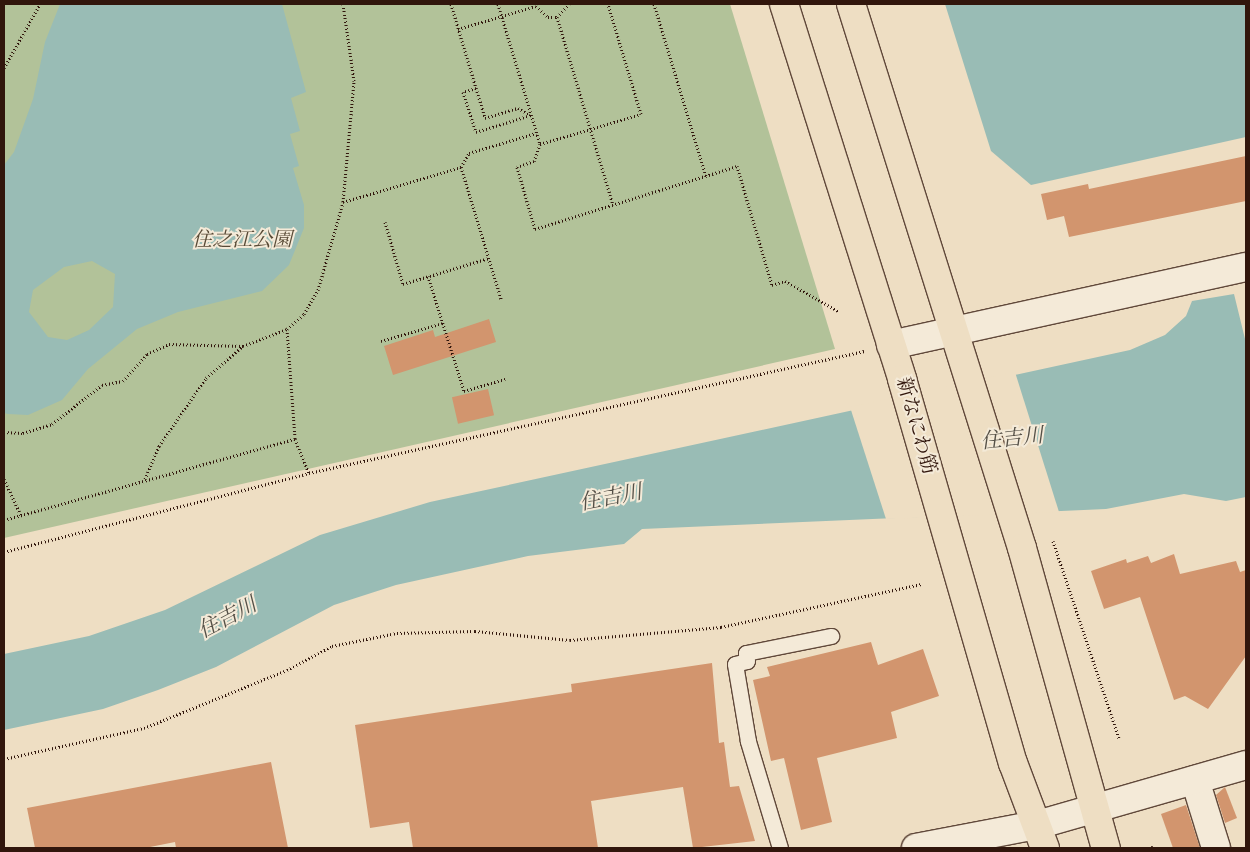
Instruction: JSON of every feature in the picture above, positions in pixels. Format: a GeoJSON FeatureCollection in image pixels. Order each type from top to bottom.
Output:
{"type":"FeatureCollection","features":[{"type":"Feature","properties":{"kind":"main road","name":"新なにわ筋"},"geometry":{"type":"LineString","coordinates":[[784,4],[902,379],[1013,763],[1041,837]]}},
{"type":"Feature","properties":{"kind":"main road"},"geometry":{"type":"LineString","coordinates":[[851,4],[1022,548],[1106,848]]}},
{"type":"Feature","properties":{"kind":"street"},"geometry":{"type":"LineString","coordinates":[[891,345],[1246,267]]}},
{"type":"Feature","properties":{"kind":"street"},"geometry":{"type":"LineString","coordinates":[[916,848],[1041,837],[1095,810],[1246,765]]}},
{"type":"Feature","properties":{"kind":"street"},"geometry":{"type":"LineString","coordinates":[[1195,780],[1216,848]]}},
{"type":"Feature","properties":{"kind":"lane"},"geometry":{"type":"LineString","coordinates":[[780,848],[748,741],[735,664],[747,661],[746,653],[831,636]]}},
{"type":"Feature","properties":{"kind":"path"},"geometry":{"type":"LineString","coordinates":[[4,68],[40,4]]}},
{"type":"Feature","properties":{"kind":"path"},"geometry":{"type":"LineString","coordinates":[[145,480],[180,411],[206,378],[243,346],[287,328],[304,314],[318,290],[343,202],[354,81],[343,4]]}},
{"type":"Feature","properties":{"kind":"path"},"geometry":{"type":"LineString","coordinates":[[451,4],[485,118],[518,108],[531,115]]}},
{"type":"Feature","properties":{"kind":"path"},"geometry":{"type":"LineString","coordinates":[[498,4],[540,144],[534,161],[517,167],[535,228],[737,166],[772,285],[785,281],[838,311]]}},
{"type":"Feature","properties":{"kind":"path"},"geometry":{"type":"LineString","coordinates":[[557,17],[569,4]]}},
{"type":"Feature","properties":{"kind":"path"},"geometry":{"type":"LineString","coordinates":[[540,144],[641,114],[608,4]]}},
{"type":"Feature","properties":{"kind":"path"},"geometry":{"type":"LineString","coordinates":[[654,4],[706,176]]}},
{"type":"Feature","properties":{"kind":"path"},"geometry":{"type":"LineString","coordinates":[[458,29],[536,5],[541,13],[557,17]]}},
{"type":"Feature","properties":{"kind":"path"},"geometry":{"type":"LineString","coordinates":[[557,17],[613,205]]}},
{"type":"Feature","properties":{"kind":"path"},"geometry":{"type":"LineString","coordinates":[[476,88],[464,92],[476,132],[531,115]]}},
{"type":"Feature","properties":{"kind":"path"},"geometry":{"type":"LineString","coordinates":[[343,202],[461,166],[469,153],[536,133]]}},
{"type":"Feature","properties":{"kind":"path"},"geometry":{"type":"LineString","coordinates":[[461,166],[501,299]]}},
{"type":"Feature","properties":{"kind":"path"},"geometry":{"type":"LineString","coordinates":[[385,222],[403,284],[489,258]]}},
{"type":"Feature","properties":{"kind":"path"},"geometry":{"type":"LineString","coordinates":[[428,276],[464,391],[505,379]]}},
{"type":"Feature","properties":{"kind":"path"},"geometry":{"type":"LineString","coordinates":[[381,341],[443,322]]}},
{"type":"Feature","properties":{"kind":"path"},"geometry":{"type":"LineString","coordinates":[[287,328],[295,439],[309,473]]}},
{"type":"Feature","properties":{"kind":"path"},"geometry":{"type":"LineString","coordinates":[[4,432],[22,433],[52,424],[102,385],[123,381],[146,354],[169,344],[243,346]]}},
{"type":"Feature","properties":{"kind":"path"},"geometry":{"type":"LineString","coordinates":[[4,552],[309,473],[891,345]]}},
{"type":"Feature","properties":{"kind":"path"},"geometry":{"type":"LineString","coordinates":[[4,520],[295,439]]}},
{"type":"Feature","properties":{"kind":"path"},"geometry":{"type":"LineString","coordinates":[[4,479],[21,515]]}},
{"type":"Feature","properties":{"kind":"path"},"geometry":{"type":"LineString","coordinates":[[1053,541],[1119,738]]}},
{"type":"Feature","properties":{"kind":"path"},"geometry":{"type":"LineString","coordinates":[[4,759],[144,728],[287,670],[332,646],[397,633],[475,631],[570,640],[722,627],[921,584]]}},
{"type":"Feature","properties":{"kind":"green space","name":"住之江公園"},"geometry":{"type":"Polygon","coordinates":[[[4,4],[730,4],[835,349],[4,538],[4,4]]]}},
{"type":"Feature","properties":{"kind":"water"},"geometry":{"type":"Polygon","coordinates":[[[60,4],[282,4],[306,92],[291,98],[300,131],[290,134],[299,166],[293,168],[304,205],[304,228],[289,265],[262,291],[178,312],[137,329],[88,369],[62,400],[28,415],[8,414],[4,413],[4,165],[14,152],[33,99],[45,42],[60,4]],[[92,261],[64,267],[33,290],[29,312],[48,337],[67,340],[89,330],[113,307],[115,274],[92,261]]]}},
{"type":"Feature","properties":{"kind":"water"},"geometry":{"type":"Polygon","coordinates":[[[945,4],[1246,4],[1246,137],[1031,185],[991,151],[945,4]]]}},
{"type":"Feature","properties":{"kind":"water","name":"住吉川"},"geometry":{"type":"Polygon","coordinates":[[[1234,294],[1246,343],[1246,497],[1226,501],[1184,494],[1106,509],[642,529],[624,544],[528,556],[396,585],[334,605],[216,667],[158,690],[103,709],[4,730],[4,654],[89,636],[165,610],[320,535],[430,502],[1130,350],[1165,335],[1186,316],[1192,301],[1234,294]]]}},
{"type":"Feature","properties":{"kind":"pier"},"geometry":{"type":"Polygon","coordinates":[[[1015,372],[1059,512],[886,519],[850,407],[1015,372]]]}},
{"type":"Feature","properties":{"kind":"building"},"geometry":{"type":"Polygon","coordinates":[[[1246,156],[1246,201],[1069,237],[1064,216],[1047,220],[1041,194],[1088,184],[1089,189],[1246,156]]]}},
{"type":"Feature","properties":{"kind":"building"},"geometry":{"type":"Polygon","coordinates":[[[489,319],[496,342],[393,375],[384,346],[433,330],[435,337],[489,319]]]}},
{"type":"Feature","properties":{"kind":"building"},"geometry":{"type":"Polygon","coordinates":[[[488,389],[494,415],[458,424],[452,397],[488,389]]]}},
{"type":"Feature","properties":{"kind":"building"},"geometry":{"type":"Polygon","coordinates":[[[1174,554],[1180,574],[1236,561],[1240,572],[1246,570],[1246,656],[1208,709],[1185,696],[1174,700],[1140,597],[1104,609],[1091,571],[1126,559],[1127,563],[1148,556],[1151,563],[1174,554]]]}},
{"type":"Feature","properties":{"kind":"building"},"geometry":{"type":"Polygon","coordinates":[[[871,642],[878,665],[923,649],[939,696],[891,712],[897,738],[817,758],[832,822],[801,830],[784,758],[771,761],[753,680],[770,676],[767,667],[871,642]]]}},
{"type":"Feature","properties":{"kind":"building"},"geometry":{"type":"Polygon","coordinates":[[[712,663],[719,743],[724,742],[730,787],[739,786],[755,841],[693,848],[683,787],[591,801],[598,848],[413,848],[409,822],[370,828],[355,725],[572,692],[571,684],[712,663]]]}},
{"type":"Feature","properties":{"kind":"building"},"geometry":{"type":"Polygon","coordinates":[[[271,762],[288,848],[176,848],[175,842],[145,848],[35,848],[27,808],[271,762]]]}},
{"type":"Feature","properties":{"kind":"building"},"geometry":{"type":"Polygon","coordinates":[[[1225,787],[1237,818],[1225,823],[1216,795],[1225,787]]]}},
{"type":"Feature","properties":{"kind":"building"},"geometry":{"type":"Polygon","coordinates":[[[1186,805],[1200,848],[1173,848],[1161,814],[1186,805]]]}}]}
